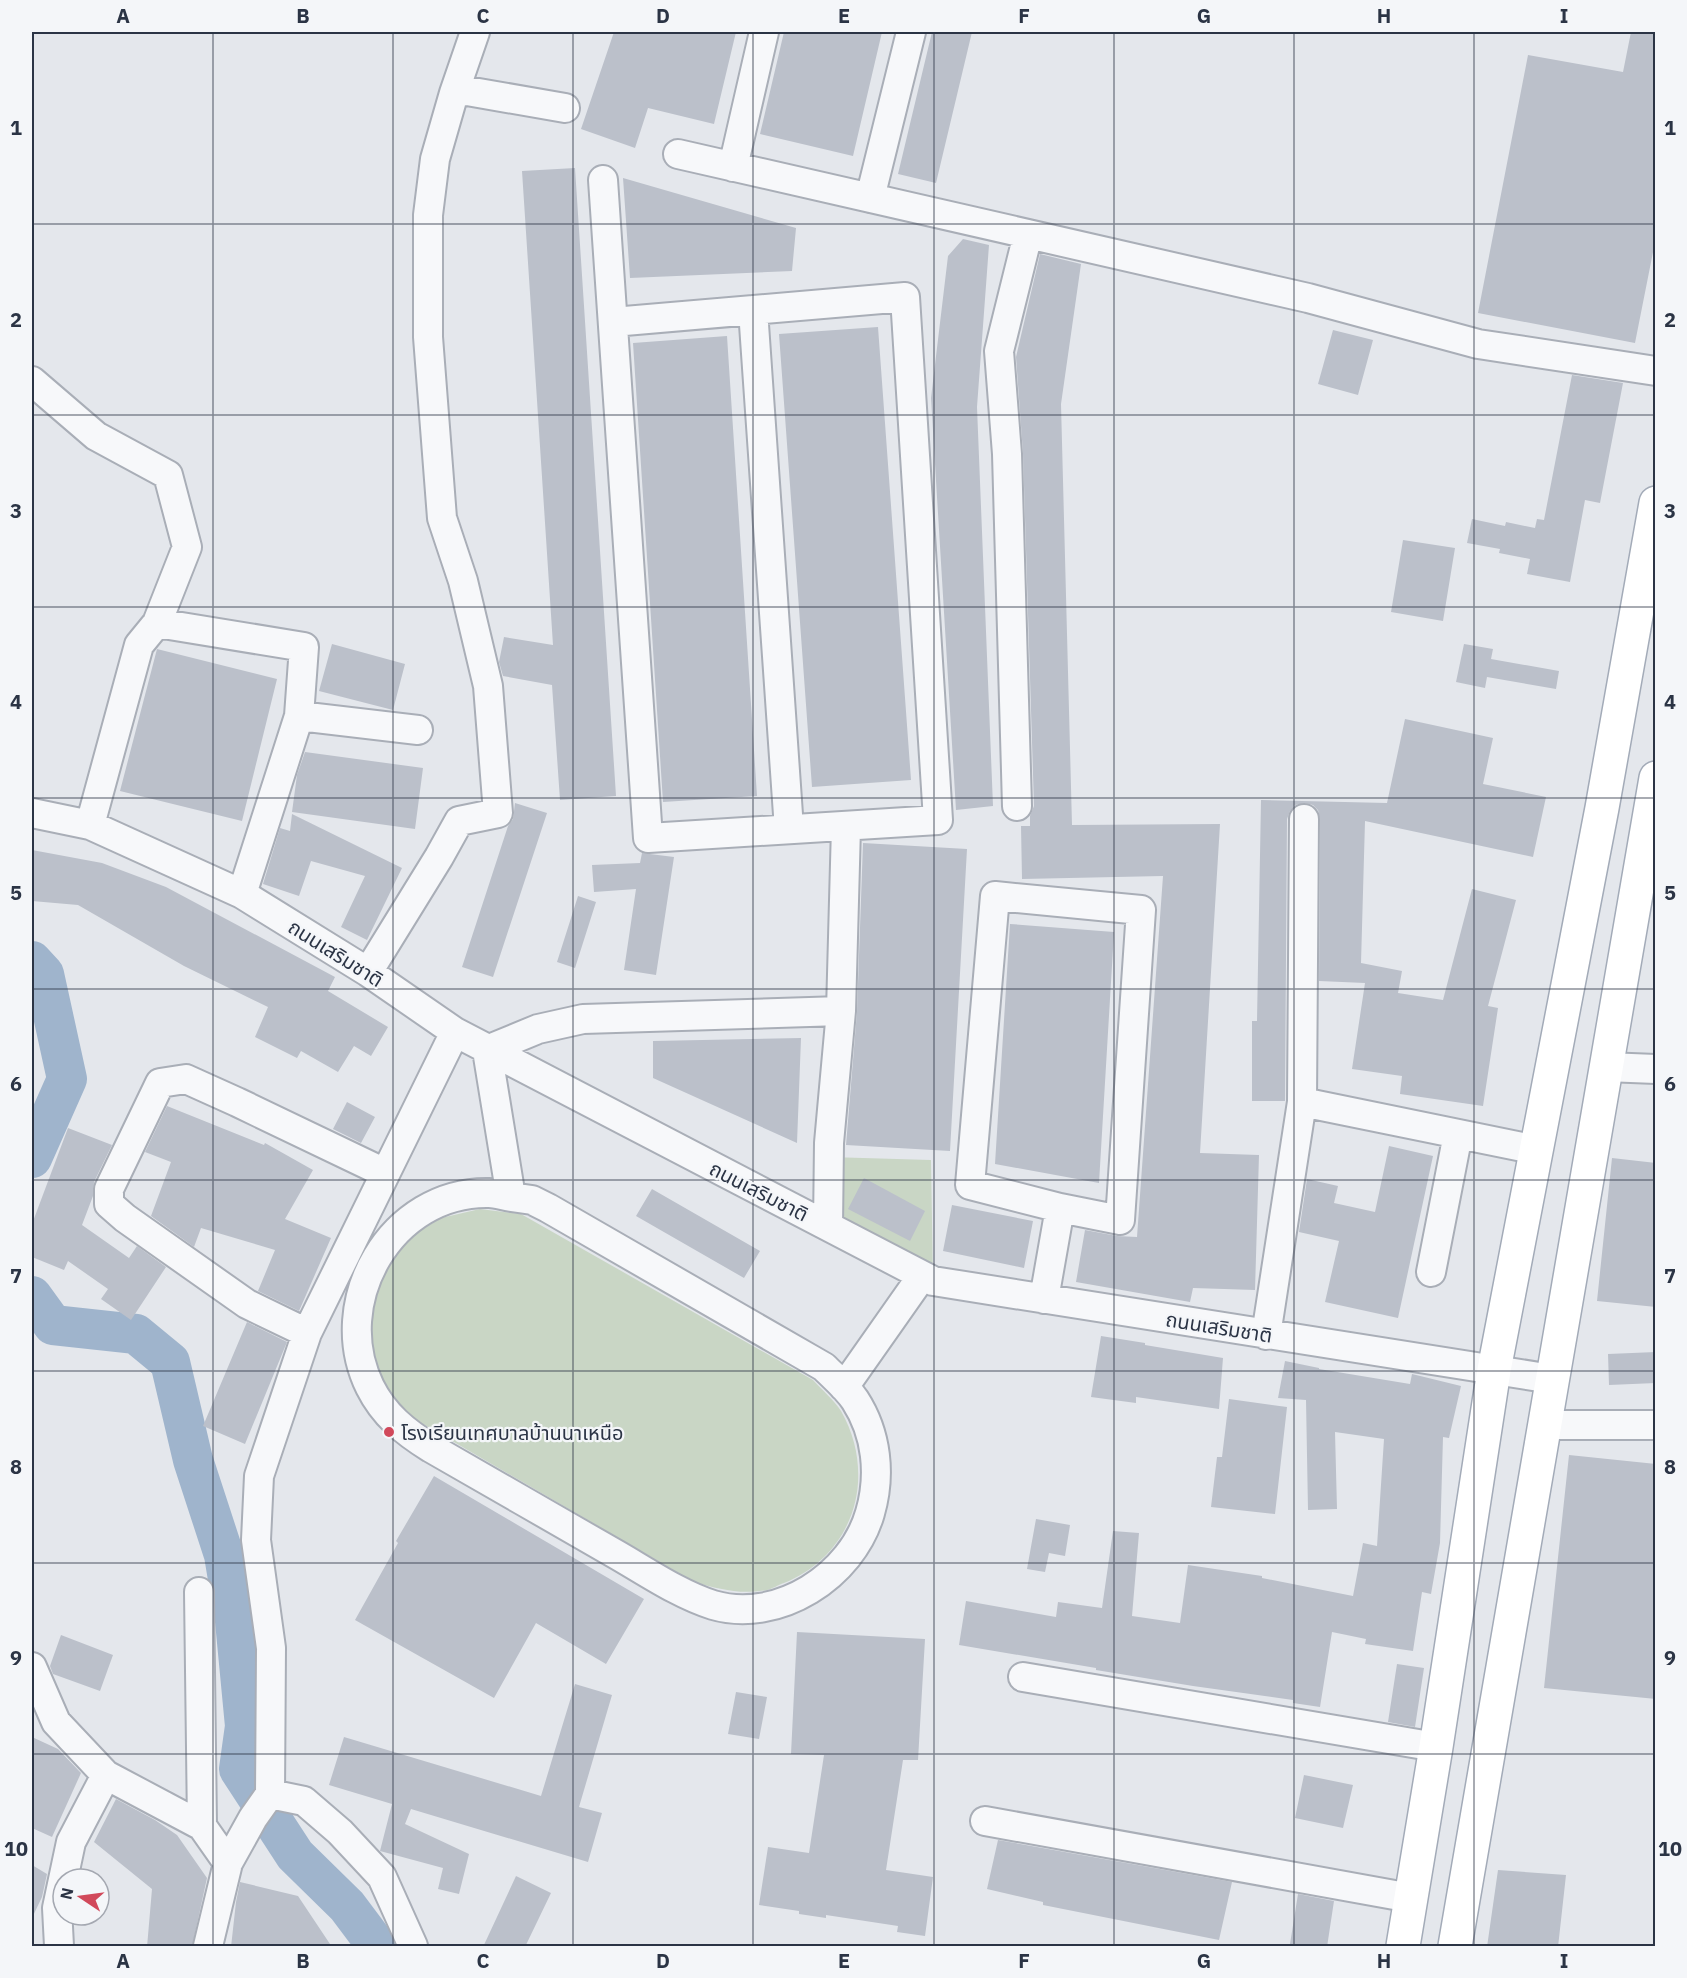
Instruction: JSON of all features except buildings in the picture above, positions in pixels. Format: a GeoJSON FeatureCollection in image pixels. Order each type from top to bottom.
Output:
{"type":"FeatureCollection","features":[{"type":"Feature","properties":{"kind":"main road"},"geometry":{"type":"LineString","coordinates":[[1403,1947],[1494,1370],[1602,808],[1656,503]]}},
{"type":"Feature","properties":{"kind":"main road"},"geometry":{"type":"LineString","coordinates":[[1455,1947],[1656,778]]}},
{"type":"Feature","properties":{"kind":"street"},"geometry":{"type":"LineString","coordinates":[[368,972],[440,857],[459,821],[498,813],[488,686],[463,581],[442,518],[428,337],[428,215],[435,159],[475,32]]}},
{"type":"Feature","properties":{"kind":"street"},"geometry":{"type":"LineString","coordinates":[[733,167],[764,32]]}},
{"type":"Feature","properties":{"kind":"street"},"geometry":{"type":"LineString","coordinates":[[870,198],[911,32]]}},
{"type":"Feature","properties":{"kind":"street"},"geometry":{"type":"LineString","coordinates":[[454,93],[466,91],[566,108]]}},
{"type":"Feature","properties":{"kind":"street"},"geometry":{"type":"LineString","coordinates":[[678,154],[1308,298],[1478,344],[1656,371]]}},
{"type":"Feature","properties":{"kind":"street"},"geometry":{"type":"LineString","coordinates":[[603,180],[648,838],[938,820],[905,297],[613,322]]}},
{"type":"Feature","properties":{"kind":"street"},"geometry":{"type":"LineString","coordinates":[[1017,806],[1008,454],[999,351],[1028,234]]}},
{"type":"Feature","properties":{"kind":"street"},"geometry":{"type":"LineString","coordinates":[[753,310],[789,829]]}},
{"type":"Feature","properties":{"kind":"street"},"geometry":{"type":"LineString","coordinates":[[32,381],[96,436],[168,475],[187,547],[157,623],[139,645],[90,825]]}},
{"type":"Feature","properties":{"kind":"street"},"geometry":{"type":"LineString","coordinates":[[157,623],[304,647],[299,716],[242,894]]}},
{"type":"Feature","properties":{"kind":"street"},"geometry":{"type":"LineString","coordinates":[[299,716],[418,730]]}},
{"type":"Feature","properties":{"kind":"street","name":"ถนนเสริมชาติ"},"geometry":{"type":"LineString","coordinates":[[32,813],[90,825],[242,894],[368,972],[455,1032],[487,1050],[933,1281],[1552,1379]]}},
{"type":"Feature","properties":{"kind":"street"},"geometry":{"type":"LineString","coordinates":[[1266,1335],[1302,1102],[1304,819]]}},
{"type":"Feature","properties":{"kind":"street"},"geometry":{"type":"LineString","coordinates":[[828,1226],[829,1143],[841,1011],[846,827]]}},
{"type":"Feature","properties":{"kind":"street"},"geometry":{"type":"LineString","coordinates":[[995,896],[1141,910],[1120,1220],[1060,1208],[970,1185],[995,896]]}},
{"type":"Feature","properties":{"kind":"street"},"geometry":{"type":"LineString","coordinates":[[511,1197],[487,1050],[538,1029],[583,1019],[841,1011]]}},
{"type":"Feature","properties":{"kind":"street"},"geometry":{"type":"LineString","coordinates":[[208,1947],[228,1863],[264,1802],[271,1648],[256,1540],[259,1476],[307,1333],[455,1032]]}},
{"type":"Feature","properties":{"kind":"street"},"geometry":{"type":"LineString","coordinates":[[1606,1067],[1656,1069]]}},
{"type":"Feature","properties":{"kind":"street"},"geometry":{"type":"LineString","coordinates":[[307,1333],[247,1304],[125,1218],[110,1204],[109,1189],[130,1142],[160,1083],[186,1079],[385,1173]]}},
{"type":"Feature","properties":{"kind":"street"},"geometry":{"type":"LineString","coordinates":[[1302,1102],[1537,1150]]}},
{"type":"Feature","properties":{"kind":"street"},"geometry":{"type":"LineString","coordinates":[[1431,1272],[1458,1134]]}},
{"type":"Feature","properties":{"kind":"street"},"geometry":{"type":"LineString","coordinates":[[489,1193],[511,1197],[532,1200],[548,1208],[824,1366],[854,1398],[865,1418],[872,1438],[877,1482],[867,1525],[844,1562],[827,1577],[810,1590],[769,1606],[713,1605],[685,1593],[431,1448],[395,1423],[381,1406],[370,1386],[357,1343],[360,1298],[366,1277],[388,1239],[424,1210],[467,1195],[489,1193]]}},
{"type":"Feature","properties":{"kind":"street"},"geometry":{"type":"LineString","coordinates":[[1044,1299],[1060,1208]]}},
{"type":"Feature","properties":{"kind":"street"},"geometry":{"type":"LineString","coordinates":[[844,1387],[922,1276]]}},
{"type":"Feature","properties":{"kind":"street"},"geometry":{"type":"LineString","coordinates":[[1544,1425],[1656,1425]]}},
{"type":"Feature","properties":{"kind":"street"},"geometry":{"type":"LineString","coordinates":[[199,1592],[202,1826]]}},
{"type":"Feature","properties":{"kind":"street"},"geometry":{"type":"LineString","coordinates":[[32,1667],[56,1722],[106,1775],[202,1826],[228,1863]]}},
{"type":"Feature","properties":{"kind":"street"},"geometry":{"type":"LineString","coordinates":[[1023,1677],[1436,1747]]}},
{"type":"Feature","properties":{"kind":"street"},"geometry":{"type":"LineString","coordinates":[[59,1947],[57,1908],[71,1842],[106,1775]]}},
{"type":"Feature","properties":{"kind":"street"},"geometry":{"type":"LineString","coordinates":[[264,1802],[304,1801],[340,1832],[382,1877],[412,1947]]}},
{"type":"Feature","properties":{"kind":"street"},"geometry":{"type":"LineString","coordinates":[[985,1821],[1411,1898]]}},
{"type":"Feature","properties":{"kind":"green space"},"geometry":{"type":"Polygon","coordinates":[[[829,1157],[931,1160],[933,1281],[828,1226],[829,1157]]]}},
{"type":"Feature","properties":{"kind":"green space"},"geometry":{"type":"Polygon","coordinates":[[[480,1209],[521,1214],[813,1380],[841,1411],[852,1436],[858,1461],[858,1487],[853,1511],[843,1533],[828,1553],[808,1570],[767,1590],[739,1592],[694,1582],[406,1414],[383,1385],[370,1350],[370,1310],[382,1271],[407,1239],[441,1218],[480,1209]]]}},
{"type":"Feature","properties":{"kind":"waterway"},"geometry":{"type":"LineString","coordinates":[[32,961],[44,974],[67,1079],[32,1158]]}},
{"type":"Feature","properties":{"kind":"waterway"},"geometry":{"type":"LineString","coordinates":[[32,1296],[53,1325],[136,1334],[170,1362],[193,1460],[224,1555],[235,1621],[245,1726],[239,1769],[295,1855],[347,1906],[377,1946]]}},
{"type":"Feature","properties":{"kind":"place","name":"โรงเรียนเทศบาลบ้านนาเหนือ"},"geometry":{"type":"Point","coordinates":[389,1432]}}]}
